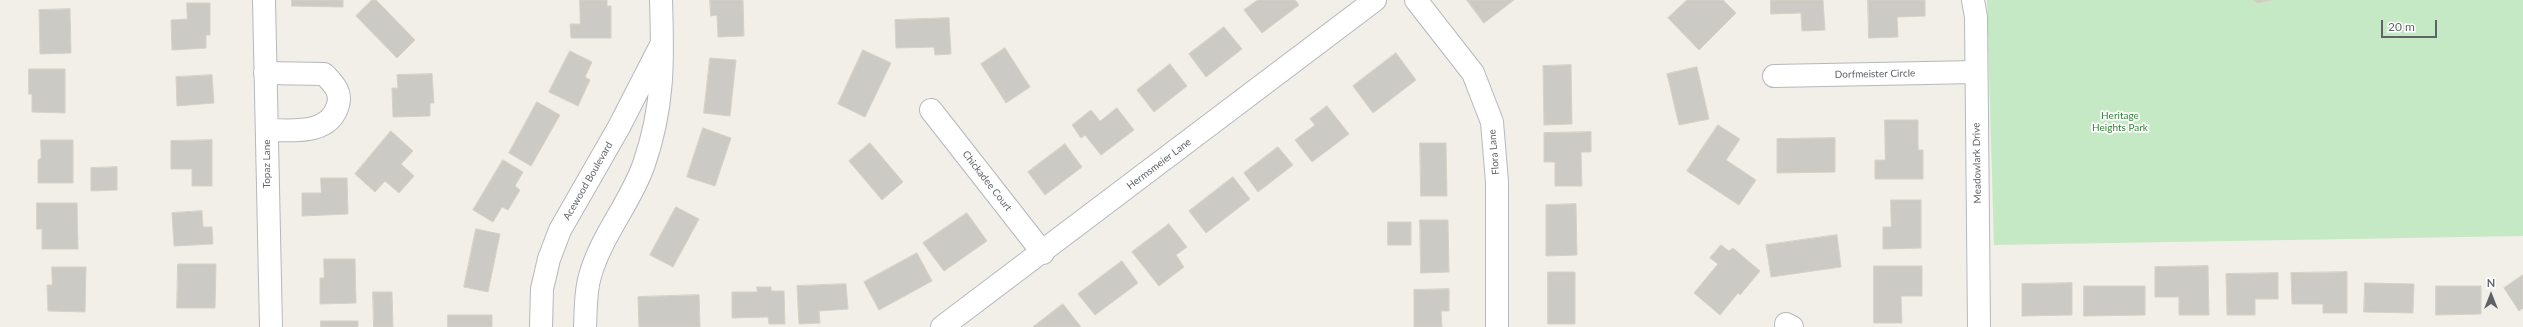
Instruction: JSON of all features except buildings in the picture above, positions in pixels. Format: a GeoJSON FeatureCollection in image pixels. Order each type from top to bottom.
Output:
{"type":"FeatureCollection","features":[{"type":"Feature","properties":{"kind":"street","name":"Topaz Lane"},"geometry":{"type":"LineString","coordinates":[[264,0],[271,327]]}},
{"type":"Feature","properties":{"kind":"street","name":"Acewood Boulevard"},"geometry":{"type":"LineString","coordinates":[[586,327],[589,277],[600,251],[644,166],[656,125],[663,80],[661,0]]}},
{"type":"Feature","properties":{"kind":"street","name":"Hermsmeier Lane"},"geometry":{"type":"LineString","coordinates":[[942,327],[1043,253],[1375,0]]}},
{"type":"Feature","properties":{"kind":"street","name":"Flora Lane"},"geometry":{"type":"LineString","coordinates":[[1416,0],[1473,73],[1492,122],[1497,182],[1498,327]]}},
{"type":"Feature","properties":{"kind":"street","name":"Meadowlark Drive"},"geometry":{"type":"LineString","coordinates":[[1973,0],[1976,17],[1978,327]]}},
{"type":"Feature","properties":{"kind":"street","name":"Acewood Boulevard"},"geometry":{"type":"LineString","coordinates":[[541,327],[542,289],[549,259],[560,230],[619,127],[661,44]]}},
{"type":"Feature","properties":{"kind":"street","name":"Dorfmeister Circle"},"geometry":{"type":"LineString","coordinates":[[1774,76],[1976,72]]}},
{"type":"Feature","properties":{"kind":"street"},"geometry":{"type":"LineString","coordinates":[[265,73],[324,74],[336,85],[340,100],[336,114],[324,126],[304,130],[266,130]]}},
{"type":"Feature","properties":{"kind":"street","name":"Chickadee Court"},"geometry":{"type":"LineString","coordinates":[[932,110],[1043,253]]}},
{"type":"Feature","properties":{"kind":"green space","name":"Heritage Heights Park"},"geometry":{"type":"Polygon","coordinates":[[[1987,0],[2523,0],[2523,236],[1994,245],[1987,0]]]}}]}
